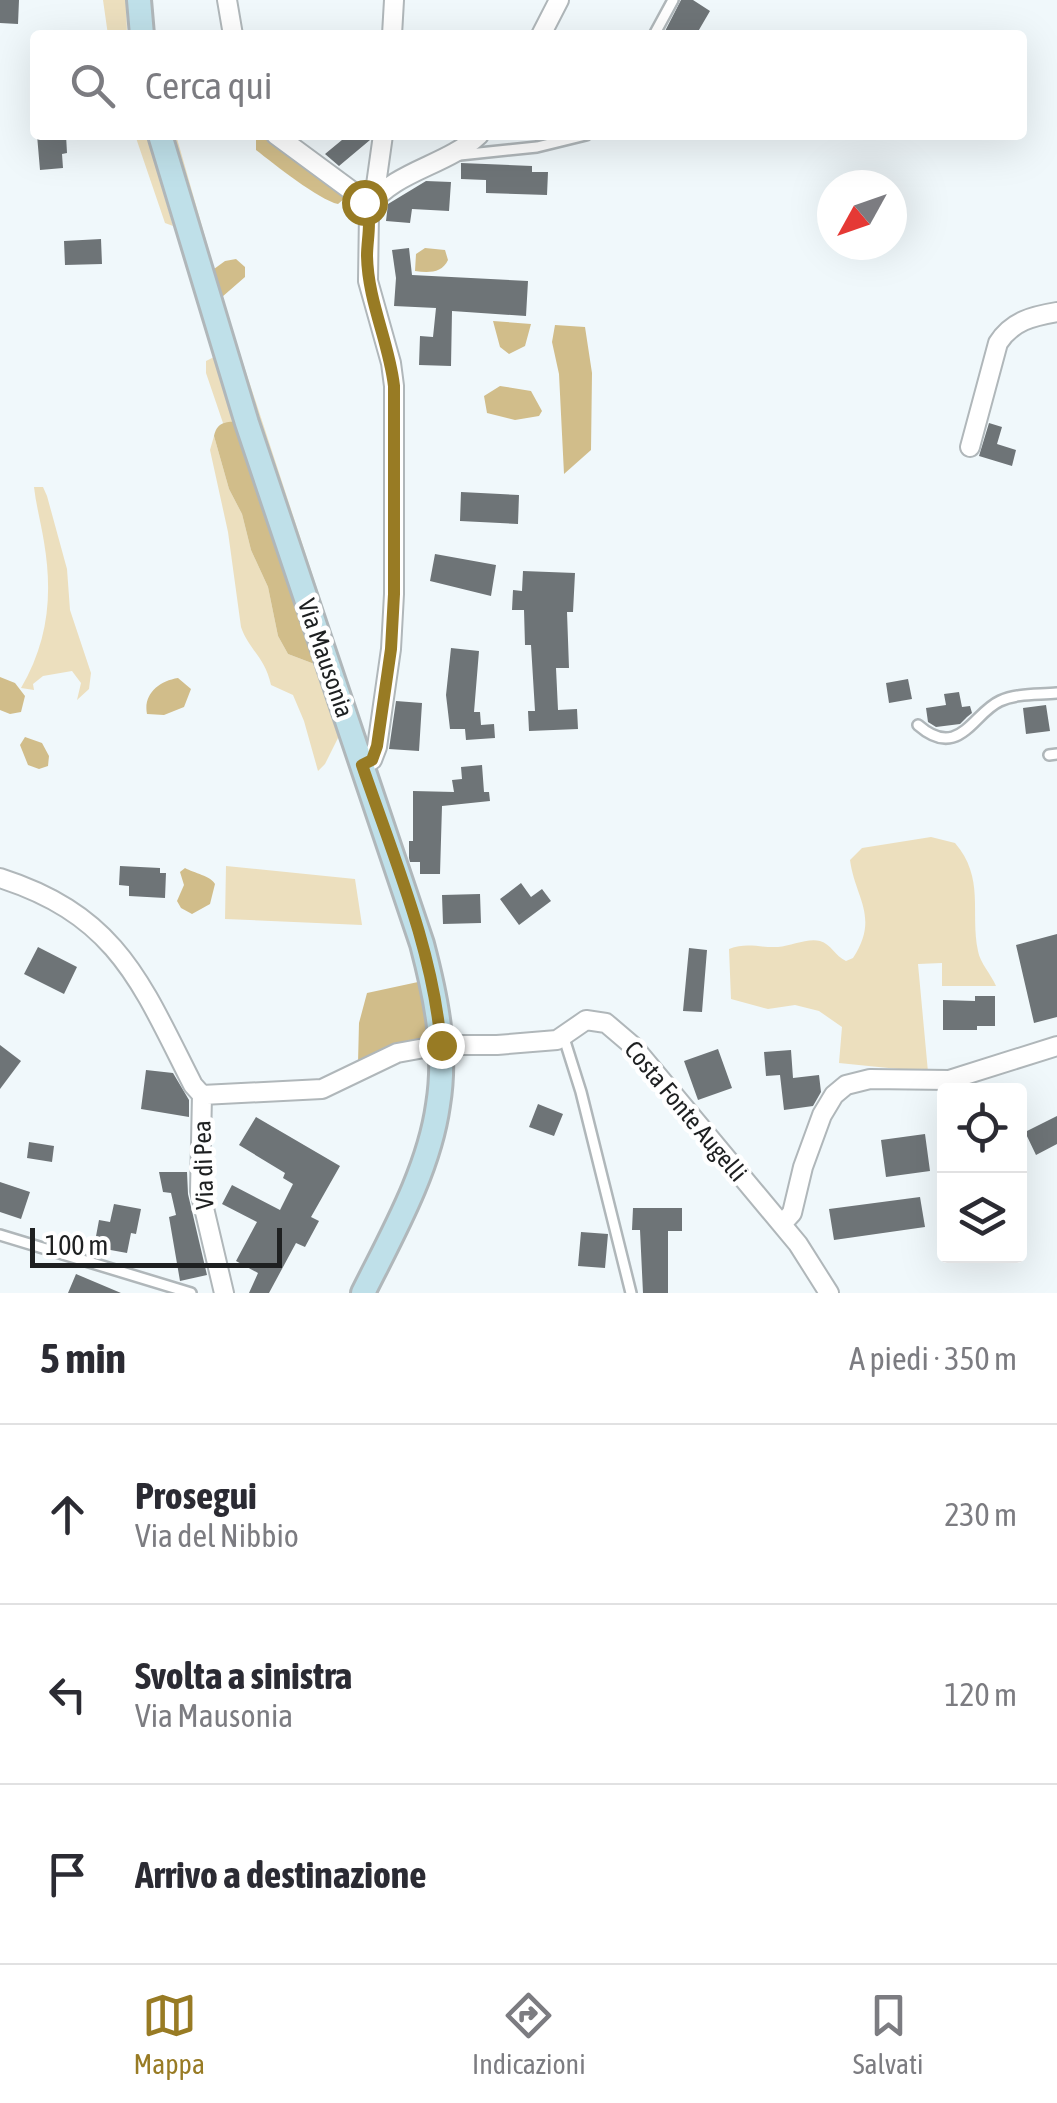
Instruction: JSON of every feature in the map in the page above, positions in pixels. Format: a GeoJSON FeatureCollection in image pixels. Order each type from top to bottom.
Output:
{"type":"FeatureCollection","features":[{"type":"Feature","properties":{"kind":"main road"},"geometry":{"type":"LineString","coordinates":[[138,0],[141,30]]}},
{"type":"Feature","properties":{"kind":"main road","name":"Via Mausonia"},"geometry":{"type":"LineString","coordinates":[[162,140],[247,423],[422,944],[437,1008],[441,1076],[433,1130],[363,1293]]}},
{"type":"Feature","properties":{"kind":"street"},"geometry":{"type":"LineString","coordinates":[[227,0],[232,30]]}},
{"type":"Feature","properties":{"kind":"street"},"geometry":{"type":"LineString","coordinates":[[392,30],[394,0]]}},
{"type":"Feature","properties":{"kind":"street"},"geometry":{"type":"LineString","coordinates":[[544,30],[559,0]]}},
{"type":"Feature","properties":{"kind":"street"},"geometry":{"type":"LineString","coordinates":[[283,140],[370,204]]}},
{"type":"Feature","properties":{"kind":"street"},"geometry":{"type":"LineString","coordinates":[[362,765],[372,760],[377,746],[391,649],[394,594],[394,386],[368,280],[370,204],[382,140]]}},
{"type":"Feature","properties":{"kind":"street"},"geometry":{"type":"LineString","coordinates":[[370,204],[404,176],[450,157],[473,140]]}},
{"type":"Feature","properties":{"kind":"street"},"geometry":{"type":"LineString","coordinates":[[970,447],[998,343],[1005,332],[1028,319],[1057,312]]}},
{"type":"Feature","properties":{"kind":"street"},"geometry":{"type":"LineString","coordinates":[[0,878],[70,908],[100,931],[134,972],[193,1085],[202,1094]]}},
{"type":"Feature","properties":{"kind":"street","name":"Costa Fonte Augelli"},"geometry":{"type":"LineString","coordinates":[[202,1094],[322,1088],[397,1053],[441,1045],[496,1045],[564,1038],[591,1018],[619,1031],[782,1224],[814,1265],[829,1293]]}},
{"type":"Feature","properties":{"kind":"street"},"geometry":{"type":"LineString","coordinates":[[782,1224],[792,1213],[822,1115],[834,1095],[846,1085],[870,1079],[949,1080],[1057,1046]]}},
{"type":"Feature","properties":{"kind":"street","name":"Via di Pea"},"geometry":{"type":"LineString","coordinates":[[202,1094],[200,1191],[224,1293]]}},
{"type":"Feature","properties":{"kind":"lane"},"geometry":{"type":"LineString","coordinates":[[657,30],[673,0]]}},
{"type":"Feature","properties":{"kind":"lane"},"geometry":{"type":"LineString","coordinates":[[450,157],[566,140]]}},
{"type":"Feature","properties":{"kind":"lane"},"geometry":{"type":"LineString","coordinates":[[918,725],[938,737],[954,735],[973,727],[993,704],[1008,698],[1057,694]]}},
{"type":"Feature","properties":{"kind":"lane"},"geometry":{"type":"LineString","coordinates":[[564,1038],[631,1293]]}},
{"type":"Feature","properties":{"kind":"lane"},"geometry":{"type":"LineString","coordinates":[[0,1236],[191,1293]]}},
{"type":"Feature","properties":{"kind":"shaded area"},"geometry":{"type":"Polygon","coordinates":[[[103,0],[126,0],[127,30],[107,30],[103,0]]]}},
{"type":"Feature","properties":{"kind":"shaded area"},"geometry":{"type":"Polygon","coordinates":[[[137,140],[148,140],[173,226],[165,223],[137,140]]]}},
{"type":"Feature","properties":{"kind":"shaded area"},"geometry":{"type":"Polygon","coordinates":[[[173,140],[177,140],[228,317],[326,616],[320,617],[227,325],[173,140]]]}},
{"type":"Feature","properties":{"kind":"shaded area"},"geometry":{"type":"Polygon","coordinates":[[[256,140],[270,140],[345,198],[338,204],[320,196],[256,150],[256,140]]]}},
{"type":"Feature","properties":{"kind":"shaded area"},"geometry":{"type":"Polygon","coordinates":[[[425,248],[445,250],[448,260],[434,271],[415,271],[416,254],[425,248]]]}},
{"type":"Feature","properties":{"kind":"shaded area"},"geometry":{"type":"Polygon","coordinates":[[[236,259],[245,267],[245,277],[222,297],[214,269],[236,259]]]}},
{"type":"Feature","properties":{"kind":"shaded area"},"geometry":{"type":"Polygon","coordinates":[[[493,321],[531,324],[525,346],[509,354],[500,347],[493,321]]]}},
{"type":"Feature","properties":{"kind":"shaded area"},"geometry":{"type":"Polygon","coordinates":[[[555,325],[585,327],[592,373],[591,450],[564,474],[559,374],[552,342],[555,325]]]}},
{"type":"Feature","properties":{"kind":"shaded area"},"geometry":{"type":"Polygon","coordinates":[[[216,356],[237,421],[223,423],[206,373],[206,361],[216,356]]]}},
{"type":"Feature","properties":{"kind":"shaded area"},"geometry":{"type":"Polygon","coordinates":[[[500,386],[531,391],[542,411],[539,416],[515,420],[487,413],[484,396],[500,386]]]}},
{"type":"Feature","properties":{"kind":"shaded area"},"geometry":{"type":"Polygon","coordinates":[[[237,421],[317,665],[288,654],[278,636],[268,587],[229,489],[214,436],[222,424],[237,421]]]}},
{"type":"Feature","properties":{"kind":"shaded area"},"geometry":{"type":"Polygon","coordinates":[[[214,436],[229,489],[268,587],[278,636],[288,654],[317,665],[340,734],[318,771],[293,695],[271,685],[241,627],[228,532],[210,450],[214,436]]]}},
{"type":"Feature","properties":{"kind":"shaded area"},"geometry":{"type":"Polygon","coordinates":[[[34,487],[43,487],[47,496],[67,569],[70,610],[91,673],[89,689],[77,700],[81,683],[72,671],[43,676],[33,684],[34,690],[21,688],[43,636],[48,599],[47,562],[34,487]]]}},
{"type":"Feature","properties":{"kind":"shaded area"},"geometry":{"type":"Polygon","coordinates":[[[0,677],[15,683],[25,696],[21,712],[10,714],[0,710],[0,677]]]}},
{"type":"Feature","properties":{"kind":"shaded area"},"geometry":{"type":"Polygon","coordinates":[[[178,678],[191,689],[184,707],[164,715],[147,714],[147,700],[154,690],[178,678]]]}},
{"type":"Feature","properties":{"kind":"shaded area"},"geometry":{"type":"Polygon","coordinates":[[[25,737],[42,743],[49,756],[48,766],[39,769],[28,765],[20,745],[25,737]]]}},
{"type":"Feature","properties":{"kind":"shaded area"},"geometry":{"type":"Polygon","coordinates":[[[931,837],[955,843],[970,869],[978,951],[996,986],[942,986],[942,963],[918,964],[928,1072],[839,1063],[842,1027],[819,1011],[795,1005],[768,1009],[731,999],[729,949],[778,947],[815,940],[846,961],[853,958],[865,931],[865,919],[850,860],[862,848],[931,837]]]}},
{"type":"Feature","properties":{"kind":"shaded area"},"geometry":{"type":"Polygon","coordinates":[[[226,866],[355,879],[362,925],[225,919],[226,866]]]}},
{"type":"Feature","properties":{"kind":"shaded area"},"geometry":{"type":"Polygon","coordinates":[[[185,868],[215,884],[210,904],[192,914],[177,901],[184,885],[180,872],[185,868]]]}},
{"type":"Feature","properties":{"kind":"shaded area"},"geometry":{"type":"Polygon","coordinates":[[[418,982],[427,1021],[426,1042],[358,1063],[359,1023],[367,993],[418,982]]]}},
{"type":"Feature","properties":{"kind":"building"},"geometry":{"type":"Polygon","coordinates":[[[0,0],[19,0],[18,24],[0,23],[0,0]]]}},
{"type":"Feature","properties":{"kind":"building"},"geometry":{"type":"Polygon","coordinates":[[[681,0],[693,0],[710,11],[699,30],[666,30],[681,0]]]}},
{"type":"Feature","properties":{"kind":"building"},"geometry":{"type":"Polygon","coordinates":[[[37,140],[66,140],[63,168],[40,170],[37,140]]]}},
{"type":"Feature","properties":{"kind":"building"},"geometry":{"type":"Polygon","coordinates":[[[342,140],[370,140],[339,166],[325,154],[342,140]]]}},
{"type":"Feature","properties":{"kind":"building"},"geometry":{"type":"Polygon","coordinates":[[[461,163],[532,166],[532,172],[548,172],[547,195],[486,193],[486,180],[461,179],[461,163]]]}},
{"type":"Feature","properties":{"kind":"building"},"geometry":{"type":"Polygon","coordinates":[[[426,181],[451,182],[449,211],[412,209],[410,223],[386,221],[388,204],[426,181]]]}},
{"type":"Feature","properties":{"kind":"building"},"geometry":{"type":"Polygon","coordinates":[[[101,239],[102,264],[65,265],[64,241],[101,239]]]}},
{"type":"Feature","properties":{"kind":"building"},"geometry":{"type":"Polygon","coordinates":[[[409,248],[412,275],[528,281],[526,316],[452,311],[451,366],[419,365],[420,336],[433,337],[436,308],[394,306],[392,250],[409,248]]]}},
{"type":"Feature","properties":{"kind":"building"},"geometry":{"type":"Polygon","coordinates":[[[989,423],[1002,427],[997,444],[1016,450],[1012,466],[979,456],[989,423]]]}},
{"type":"Feature","properties":{"kind":"building"},"geometry":{"type":"Polygon","coordinates":[[[461,492],[519,495],[518,524],[460,521],[461,492]]]}},
{"type":"Feature","properties":{"kind":"building"},"geometry":{"type":"Polygon","coordinates":[[[435,554],[496,565],[491,596],[430,581],[435,554]]]}},
{"type":"Feature","properties":{"kind":"building"},"geometry":{"type":"Polygon","coordinates":[[[523,571],[575,573],[573,612],[567,612],[569,668],[556,668],[558,710],[577,709],[578,729],[529,731],[528,711],[535,711],[531,645],[525,645],[524,610],[512,610],[513,590],[522,591],[523,571]]]}},
{"type":"Feature","properties":{"kind":"building"},"geometry":{"type":"Polygon","coordinates":[[[451,648],[479,651],[474,712],[480,712],[481,725],[494,724],[495,738],[466,740],[465,729],[450,729],[446,695],[451,648]]]}},
{"type":"Feature","properties":{"kind":"building"},"geometry":{"type":"Polygon","coordinates":[[[908,679],[912,699],[889,703],[886,683],[908,679]]]}},
{"type":"Feature","properties":{"kind":"building"},"geometry":{"type":"Polygon","coordinates":[[[959,692],[962,707],[970,706],[972,713],[960,724],[936,727],[928,722],[926,708],[946,705],[944,694],[959,692]]]}},
{"type":"Feature","properties":{"kind":"building"},"geometry":{"type":"Polygon","coordinates":[[[396,701],[422,703],[419,751],[389,749],[396,701]]]}},
{"type":"Feature","properties":{"kind":"building"},"geometry":{"type":"Polygon","coordinates":[[[1046,705],[1050,731],[1026,734],[1023,708],[1046,705]]]}},
{"type":"Feature","properties":{"kind":"building"},"geometry":{"type":"Polygon","coordinates":[[[482,765],[484,792],[489,792],[490,801],[442,806],[440,874],[420,874],[420,862],[410,862],[409,858],[413,791],[454,792],[452,780],[462,779],[461,767],[482,765]]]}},
{"type":"Feature","properties":{"kind":"building"},"geometry":{"type":"Polygon","coordinates":[[[120,866],[160,868],[160,873],[166,873],[165,898],[129,896],[129,886],[119,885],[120,866]]]}},
{"type":"Feature","properties":{"kind":"building"},"geometry":{"type":"Polygon","coordinates":[[[521,883],[531,897],[542,889],[551,901],[519,925],[500,899],[521,883]]]}},
{"type":"Feature","properties":{"kind":"building"},"geometry":{"type":"Polygon","coordinates":[[[480,894],[481,923],[443,924],[442,895],[480,894]]]}},
{"type":"Feature","properties":{"kind":"building"},"geometry":{"type":"Polygon","coordinates":[[[1057,934],[1057,1017],[1034,1023],[1016,945],[1057,934]]]}},
{"type":"Feature","properties":{"kind":"building"},"geometry":{"type":"Polygon","coordinates":[[[38,947],[77,967],[64,994],[24,974],[38,947]]]}},
{"type":"Feature","properties":{"kind":"building"},"geometry":{"type":"Polygon","coordinates":[[[689,948],[707,950],[702,1012],[683,1011],[689,948]]]}},
{"type":"Feature","properties":{"kind":"building"},"geometry":{"type":"Polygon","coordinates":[[[975,996],[995,996],[995,1026],[943,1030],[943,1000],[975,1001],[975,996]]]}},
{"type":"Feature","properties":{"kind":"building"},"geometry":{"type":"Polygon","coordinates":[[[0,1045],[21,1061],[0,1089],[0,1045]]]}},
{"type":"Feature","properties":{"kind":"building"},"geometry":{"type":"Polygon","coordinates":[[[718,1049],[732,1088],[698,1100],[684,1061],[718,1049]]]}},
{"type":"Feature","properties":{"kind":"building"},"geometry":{"type":"Polygon","coordinates":[[[791,1050],[793,1078],[819,1075],[821,1092],[813,1106],[784,1110],[780,1075],[766,1076],[764,1052],[791,1050]]]}},
{"type":"Feature","properties":{"kind":"building"},"geometry":{"type":"Polygon","coordinates":[[[146,1070],[173,1073],[189,1100],[189,1117],[141,1109],[146,1070]]]}},
{"type":"Feature","properties":{"kind":"building"},"geometry":{"type":"Polygon","coordinates":[[[538,1104],[563,1114],[554,1136],[529,1127],[538,1104]]]}},
{"type":"Feature","properties":{"kind":"building"},"geometry":{"type":"Polygon","coordinates":[[[1057,1116],[1057,1144],[1036,1155],[1027,1131],[1057,1116]]]}},
{"type":"Feature","properties":{"kind":"building"},"geometry":{"type":"Polygon","coordinates":[[[256,1117],[340,1166],[311,1217],[319,1221],[305,1247],[296,1243],[269,1293],[249,1293],[258,1273],[236,1261],[257,1222],[222,1204],[232,1185],[280,1210],[293,1184],[283,1178],[285,1173],[239,1145],[256,1117]]]}},
{"type":"Feature","properties":{"kind":"building"},"geometry":{"type":"Polygon","coordinates":[[[925,1134],[930,1171],[886,1177],[881,1140],[925,1134]]]}},
{"type":"Feature","properties":{"kind":"building"},"geometry":{"type":"Polygon","coordinates":[[[29,1142],[54,1146],[52,1162],[27,1158],[29,1142]]]}},
{"type":"Feature","properties":{"kind":"building"},"geometry":{"type":"Polygon","coordinates":[[[159,1172],[187,1172],[188,1194],[207,1275],[180,1281],[169,1217],[176,1215],[171,1193],[163,1192],[159,1172]]]}},
{"type":"Feature","properties":{"kind":"building"},"geometry":{"type":"Polygon","coordinates":[[[0,1182],[30,1192],[21,1219],[0,1212],[0,1182]]]}},
{"type":"Feature","properties":{"kind":"building"},"geometry":{"type":"Polygon","coordinates":[[[920,1197],[925,1227],[834,1240],[829,1209],[920,1197]]]}},
{"type":"Feature","properties":{"kind":"building"},"geometry":{"type":"Polygon","coordinates":[[[114,1204],[141,1209],[127,1253],[94,1247],[99,1220],[110,1222],[114,1204]]]}},
{"type":"Feature","properties":{"kind":"building"},"geometry":{"type":"Polygon","coordinates":[[[633,1208],[682,1208],[682,1231],[668,1231],[668,1293],[643,1293],[640,1230],[632,1230],[633,1208]]]}},
{"type":"Feature","properties":{"kind":"building"},"geometry":{"type":"Polygon","coordinates":[[[581,1232],[608,1234],[605,1268],[578,1266],[581,1232]]]}},
{"type":"Feature","properties":{"kind":"building"},"geometry":{"type":"Polygon","coordinates":[[[76,1274],[121,1293],[68,1293],[76,1274]]]}},
{"type":"Feature","properties":{"kind":"route"},"geometry":{"type":"LineString","coordinates":[[364,202],[370,219],[368,280],[394,386],[394,594],[391,649],[377,746],[372,760],[362,765],[422,944],[441,1045]]}}]}
